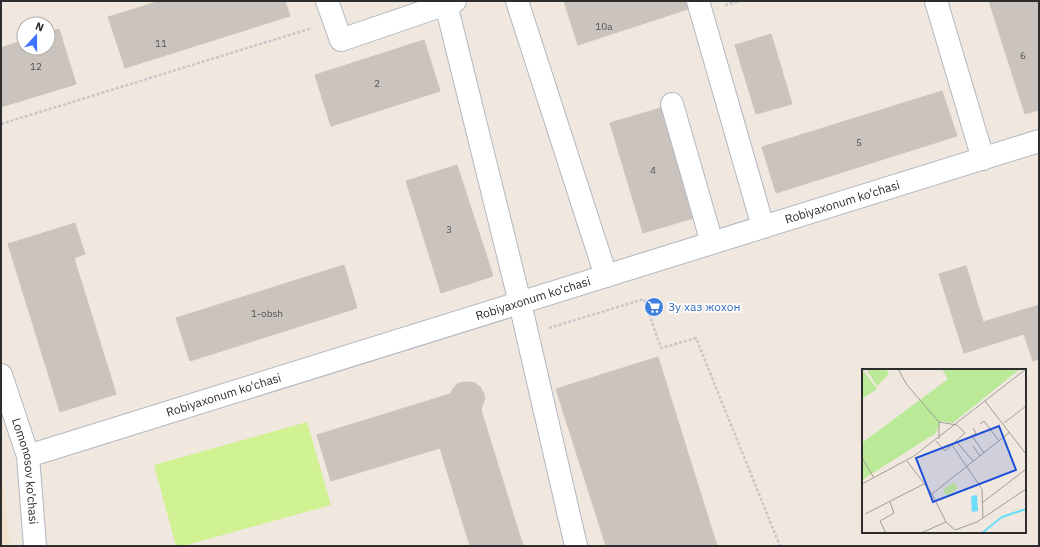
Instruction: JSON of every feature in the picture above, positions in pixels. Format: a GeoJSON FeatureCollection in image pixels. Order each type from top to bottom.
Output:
{"type":"FeatureCollection","features":[{"type":"Feature","properties":{"kind":"street"},"geometry":{"type":"LineString","coordinates":[[327,1],[341,40],[450,2],[576,546]]}},
{"type":"Feature","properties":{"kind":"street"},"geometry":{"type":"LineString","coordinates":[[517,1],[606,276]]}},
{"type":"Feature","properties":{"kind":"street"},"geometry":{"type":"LineString","coordinates":[[698,1],[763,227]]}},
{"type":"Feature","properties":{"kind":"street"},"geometry":{"type":"LineString","coordinates":[[936,1],[983,159]]}},
{"type":"Feature","properties":{"kind":"street"},"geometry":{"type":"LineString","coordinates":[[672,104],[712,243]]}},
{"type":"Feature","properties":{"kind":"street","name":"Robiyaxonum ko'chasi"},"geometry":{"type":"LineString","coordinates":[[28,456],[1039,141]]}},
{"type":"Feature","properties":{"kind":"street","name":"Lomonosov ko'chasi"},"geometry":{"type":"LineString","coordinates":[[1,375],[28,456],[35,546]]}},
{"type":"Feature","properties":{"kind":"path"},"geometry":{"type":"LineString","coordinates":[[1,124],[334,21]]}},
{"type":"Feature","properties":{"kind":"path"},"geometry":{"type":"LineString","coordinates":[[528,334],[644,299],[661,348],[696,338],[780,546]]}},
{"type":"Feature","properties":{"kind":"shaded area"},"geometry":{"type":"Polygon","coordinates":[[[1,463],[10,546],[1,546],[1,463]]]}},
{"type":"Feature","properties":{"kind":"green space"},"geometry":{"type":"Polygon","coordinates":[[[307,422],[331,505],[183,546],[176,546],[154,465],[307,422]]]}},
{"type":"Feature","properties":{"kind":"building"},"geometry":{"type":"Polygon","coordinates":[[[160,1],[285,1],[290,16],[125,68],[108,17],[160,1]]]}},
{"type":"Feature","properties":{"kind":"building"},"geometry":{"type":"Polygon","coordinates":[[[564,1],[692,1],[694,7],[578,45],[564,1]]]}},
{"type":"Feature","properties":{"kind":"building"},"geometry":{"type":"Polygon","coordinates":[[[989,1],[1039,1],[1039,110],[1025,114],[989,1]]]}},
{"type":"Feature","properties":{"kind":"building"},"geometry":{"type":"Polygon","coordinates":[[[59,29],[76,84],[1,107],[1,48],[16,43],[16,56],[56,56],[56,30],[59,29]]]}},
{"type":"Feature","properties":{"kind":"building"},"geometry":{"type":"Polygon","coordinates":[[[771,34],[792,104],[756,114],[735,45],[771,34]]]}},
{"type":"Feature","properties":{"kind":"building"},"geometry":{"type":"Polygon","coordinates":[[[424,40],[440,91],[331,126],[315,75],[424,40]]]}},
{"type":"Feature","properties":{"kind":"building"},"geometry":{"type":"Polygon","coordinates":[[[942,91],[957,136],[776,193],[762,147],[942,91]]]}},
{"type":"Feature","properties":{"kind":"building"},"geometry":{"type":"Polygon","coordinates":[[[664,107],[697,217],[643,233],[610,123],[664,107]]]}},
{"type":"Feature","properties":{"kind":"building"},"geometry":{"type":"Polygon","coordinates":[[[457,165],[493,276],[441,293],[406,181],[457,165]]]}},
{"type":"Feature","properties":{"kind":"building"},"geometry":{"type":"Polygon","coordinates":[[[75,223],[85,254],[74,258],[116,394],[60,412],[8,244],[75,223]]]}},
{"type":"Feature","properties":{"kind":"building"},"geometry":{"type":"Polygon","coordinates":[[[344,265],[357,308],[190,361],[176,318],[344,265]]]}},
{"type":"Feature","properties":{"kind":"building"},"geometry":{"type":"Polygon","coordinates":[[[966,266],[983,322],[1039,305],[1039,359],[1033,361],[1024,334],[964,353],[939,274],[966,266]]]}},
{"type":"Feature","properties":{"kind":"building"},"geometry":{"type":"Polygon","coordinates":[[[658,357],[717,546],[606,546],[556,389],[658,357]]]}},
{"type":"Feature","properties":{"kind":"building"},"geometry":{"type":"Polygon","coordinates":[[[463,382],[475,383],[483,392],[485,398],[481,410],[523,546],[470,546],[440,448],[331,481],[317,435],[450,394],[457,384],[463,382]]]}},
{"type":"Feature","properties":{"kind":"place","name":"Зу хаз жохон"},"geometry":{"type":"Point","coordinates":[654,307]}}]}
